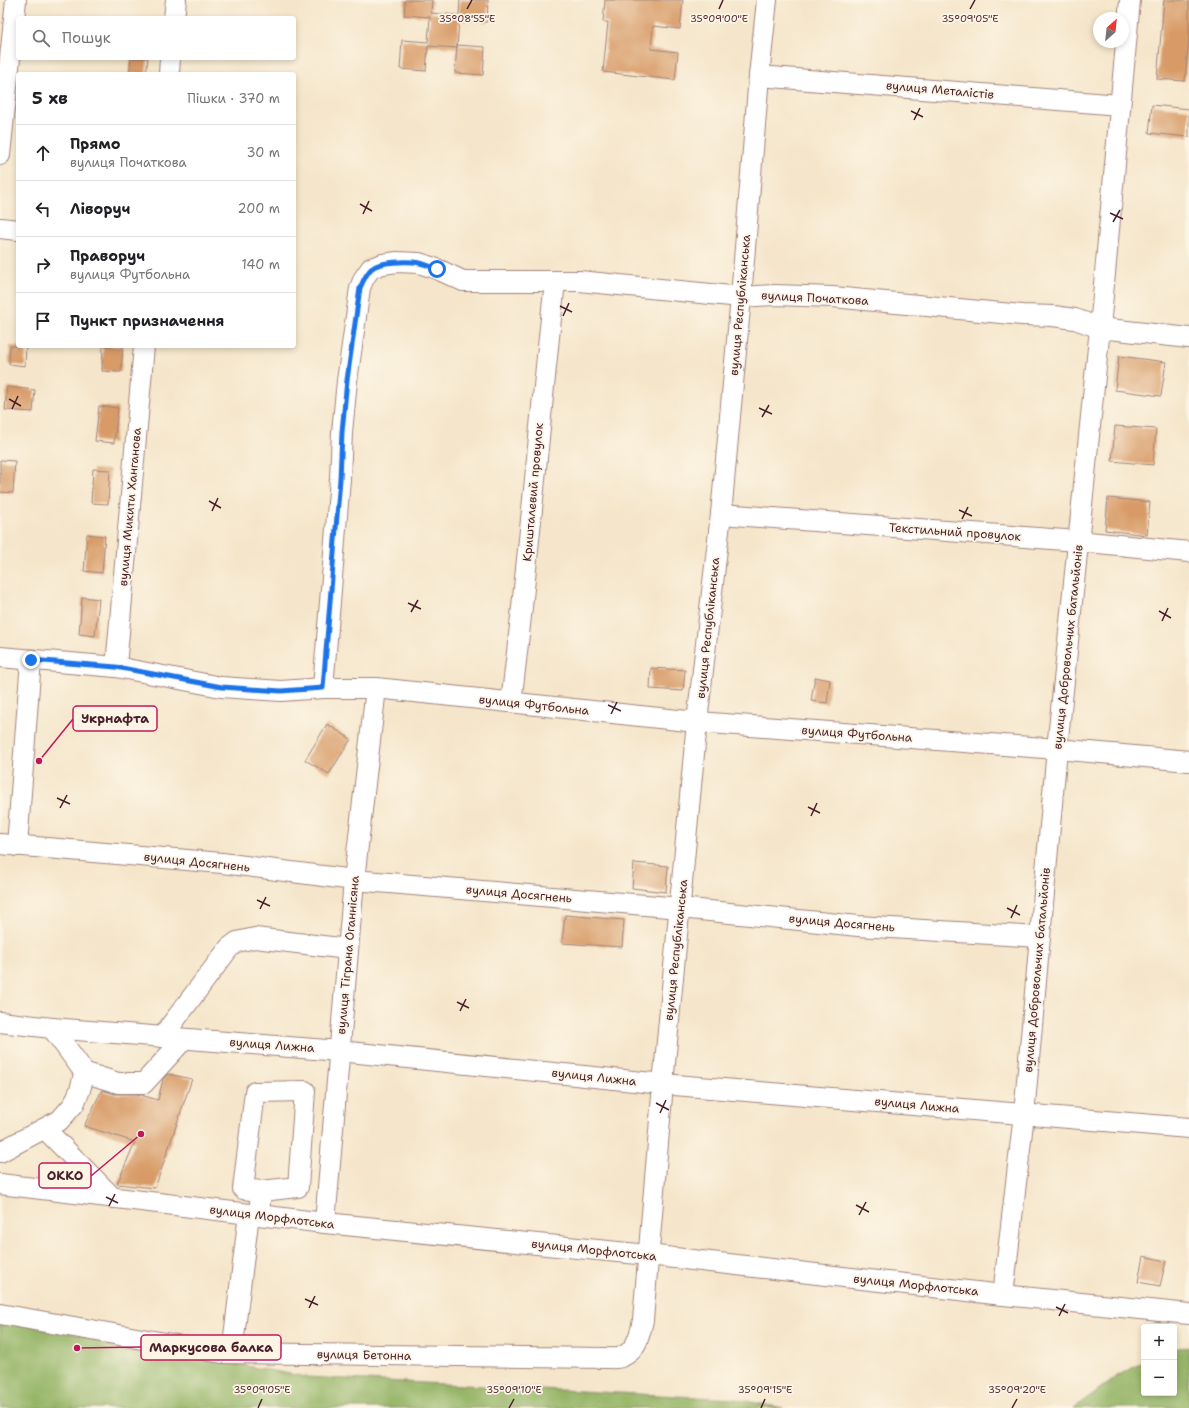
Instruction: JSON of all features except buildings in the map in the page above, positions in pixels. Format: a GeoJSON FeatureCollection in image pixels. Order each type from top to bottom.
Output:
{"type":"FeatureCollection","features":[{"type":"Feature","properties":{"kind":"street"},"geometry":{"type":"LineString","coordinates":[[174,16],[176,0]]}},
{"type":"Feature","properties":{"kind":"street","name":"вулиця Республіканська"},"geometry":{"type":"LineString","coordinates":[[648,1255],[697,722],[721,514],[767,0]]}},
{"type":"Feature","properties":{"kind":"street","name":"вулиця Добровольчих батальйонів"},"geometry":{"type":"LineString","coordinates":[[1003,1295],[1024,1114],[1039,937],[1100,328],[1130,0]]}},
{"type":"Feature","properties":{"kind":"street"},"geometry":{"type":"LineString","coordinates":[[0,156],[10,2]]}},
{"type":"Feature","properties":{"kind":"street"},"geometry":{"type":"LineString","coordinates":[[169,72],[170,60]]}},
{"type":"Feature","properties":{"kind":"street","name":"вулиця Металістів"},"geometry":{"type":"LineString","coordinates":[[759,76],[1120,105]]}},
{"type":"Feature","properties":{"kind":"street"},"geometry":{"type":"LineString","coordinates":[[0,228],[16,230]]}},
{"type":"Feature","properties":{"kind":"street","name":"вулиця Початкова"},"geometry":{"type":"LineString","coordinates":[[323,688],[347,380],[360,288],[364,278],[372,268],[383,264],[397,262],[419,263],[437,269],[463,281],[519,280],[579,282],[741,297],[775,295],[833,297],[1022,315],[1053,316],[1075,319],[1100,328],[1189,338]]}},
{"type":"Feature","properties":{"kind":"street","name":"Кришталевий провулок"},"geometry":{"type":"LineString","coordinates":[[511,702],[520,634],[544,378],[555,282]]}},
{"type":"Feature","properties":{"kind":"street","name":"вулиця Микити Ханганова"},"geometry":{"type":"LineString","coordinates":[[116,667],[144,348]]}},
{"type":"Feature","properties":{"kind":"street","name":"Текстильний провулок"},"geometry":{"type":"LineString","coordinates":[[721,514],[1078,541],[1189,552]]}},
{"type":"Feature","properties":{"kind":"street","name":"вулиця Футбольна"},"geometry":{"type":"LineString","coordinates":[[0,657],[116,667],[222,687],[281,691],[323,688],[376,688],[697,722],[1057,749],[1189,761]]}},
{"type":"Feature","properties":{"kind":"street"},"geometry":{"type":"LineString","coordinates":[[9,845],[31,660]]}},
{"type":"Feature","properties":{"kind":"street","name":"вулиця Тіграна Оганнісяна"},"geometry":{"type":"LineString","coordinates":[[325,1223],[354,880],[376,688]]}},
{"type":"Feature","properties":{"kind":"street","name":"вулиця Досягнень"},"geometry":{"type":"LineString","coordinates":[[9,845],[222,863],[354,880],[680,908],[858,926],[1039,937]]}},
{"type":"Feature","properties":{"kind":"street"},"geometry":{"type":"LineString","coordinates":[[162,1037],[229,948],[237,942],[254,938],[348,949]]}},
{"type":"Feature","properties":{"kind":"street","name":"вулиця Лижна"},"geometry":{"type":"LineString","coordinates":[[0,1022],[52,1028],[339,1051],[663,1084],[1189,1128]]}},
{"type":"Feature","properties":{"kind":"street"},"geometry":{"type":"LineString","coordinates":[[0,1152],[60,1120],[74,1104],[80,1090],[84,1075],[83,1072],[52,1028]]}},
{"type":"Feature","properties":{"kind":"street"},"geometry":{"type":"LineString","coordinates":[[83,1072],[118,1083],[144,1083],[184,1039]]}},
{"type":"Feature","properties":{"kind":"street"},"geometry":{"type":"LineString","coordinates":[[305,1091],[298,1187],[261,1191],[243,1189],[254,1092],[305,1091]]}},
{"type":"Feature","properties":{"kind":"street"},"geometry":{"type":"LineString","coordinates":[[45,1129],[113,1198]]}},
{"type":"Feature","properties":{"kind":"street","name":"вулиця Морфлотська"},"geometry":{"type":"LineString","coordinates":[[0,1184],[325,1223],[648,1255],[1003,1295],[1189,1314]]}},
{"type":"Feature","properties":{"kind":"street"},"geometry":{"type":"LineString","coordinates":[[232,1353],[254,1215],[261,1191]]}},
{"type":"Feature","properties":{"kind":"street","name":"вулиця Бетонна"},"geometry":{"type":"LineString","coordinates":[[0,1314],[222,1353],[620,1358],[629,1353],[639,1336],[643,1320],[648,1255]]}},
{"type":"Feature","properties":{"kind":"green space"},"geometry":{"type":"Polygon","coordinates":[[[0,1320],[306,1377],[735,1399],[783,1408],[0,1408],[0,1320]]]}},
{"type":"Feature","properties":{"kind":"green space"},"geometry":{"type":"Polygon","coordinates":[[[1189,1346],[1189,1408],[1074,1408],[1117,1376],[1141,1364],[1141,1396],[1177,1396],[1177,1348],[1189,1346]]]}},
{"type":"Feature","properties":{"kind":"place","name":"Укрнафта"},"geometry":{"type":"Point","coordinates":[39,761]}},
{"type":"Feature","properties":{"kind":"place","name":"ОККО"},"geometry":{"type":"Point","coordinates":[141,1134]}},
{"type":"Feature","properties":{"kind":"place","name":"Маркусова балка"},"geometry":{"type":"Point","coordinates":[77,1348]}},
{"type":"Feature","properties":{"kind":"route"},"geometry":{"type":"LineString","coordinates":[[31,660],[116,667],[222,687],[281,691],[323,688],[340,479],[342,432],[347,380],[360,288],[364,278],[372,268],[383,264],[397,262],[419,263],[437,269]]}}]}
